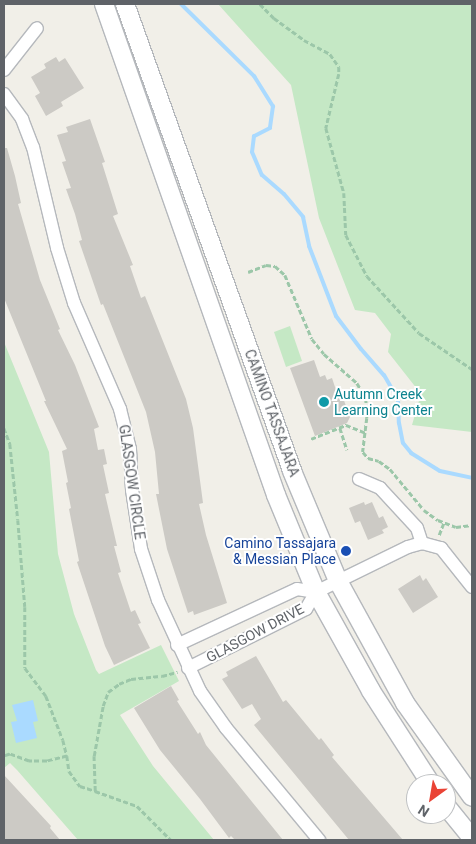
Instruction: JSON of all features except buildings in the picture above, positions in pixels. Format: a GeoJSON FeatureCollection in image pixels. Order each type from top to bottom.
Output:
{"type":"FeatureCollection","features":[{"type":"Feature","properties":{"kind":"main road","name":"CAMINO TASSAJARA"},"geometry":{"type":"LineString","coordinates":[[104,4],[276,495],[316,592],[371,691],[425,774]]}},
{"type":"Feature","properties":{"kind":"main road","name":"CAMINO TASSAJARA"},"geometry":{"type":"LineString","coordinates":[[125,4],[292,470],[338,581],[405,703],[472,797]]}},
{"type":"Feature","properties":{"kind":"main road"},"geometry":{"type":"LineString","coordinates":[[456,818],[472,838]]}},
{"type":"Feature","properties":{"kind":"street"},"geometry":{"type":"LineString","coordinates":[[4,70],[37,28]]}},
{"type":"Feature","properties":{"kind":"street","name":"GLASGOW CIRCLE"},"geometry":{"type":"LineString","coordinates":[[4,94],[22,119],[33,146],[57,248],[74,302],[120,409],[130,449],[132,490],[141,550],[158,600],[177,645],[200,691],[226,728],[319,840]]}},
{"type":"Feature","properties":{"kind":"street"},"geometry":{"type":"LineString","coordinates":[[359,479],[380,488],[417,528],[422,543],[441,548],[472,587]]}},
{"type":"Feature","properties":{"kind":"street","name":"GLASGOW DRIVE"},"geometry":{"type":"LineString","coordinates":[[188,668],[306,609],[316,592],[408,547],[422,543]]}},
{"type":"Feature","properties":{"kind":"street","name":"GLASGOW DRIVE"},"geometry":{"type":"LineString","coordinates":[[177,645],[297,589],[316,592]]}},
{"type":"Feature","properties":{"kind":"path"},"geometry":{"type":"LineString","coordinates":[[260,4],[274,18],[304,40],[330,54],[339,67],[340,74],[326,128],[344,193],[346,235],[367,276],[419,333],[472,369]]}},
{"type":"Feature","properties":{"kind":"path"},"geometry":{"type":"LineString","coordinates":[[248,272],[266,265],[275,266],[285,275],[312,339],[324,354],[357,383],[366,398],[366,432],[363,452],[368,458],[379,461],[390,469],[424,510],[438,520],[456,527],[472,525]]}},
{"type":"Feature","properties":{"kind":"path"},"geometry":{"type":"LineString","coordinates":[[311,439],[349,425],[366,432]]}},
{"type":"Feature","properties":{"kind":"path"},"geometry":{"type":"LineString","coordinates":[[4,428],[10,444],[19,530],[25,607],[25,668],[46,696],[63,740],[69,771],[80,786],[137,806],[171,840]]}},
{"type":"Feature","properties":{"kind":"path"},"geometry":{"type":"LineString","coordinates":[[340,428],[348,450]]}},
{"type":"Feature","properties":{"kind":"path"},"geometry":{"type":"LineString","coordinates":[[95,791],[94,756],[103,706],[108,692],[119,684],[131,679],[162,676],[188,668]]}},
{"type":"Feature","properties":{"kind":"path"},"geometry":{"type":"LineString","coordinates":[[4,756],[10,754],[29,761],[48,761],[67,756]]}},
{"type":"Feature","properties":{"kind":"green space"},"geometry":{"type":"Polygon","coordinates":[[[218,4],[472,4],[472,432],[412,425],[421,394],[388,352],[391,334],[375,313],[355,310],[319,218],[291,85],[218,4]]]}},
{"type":"Feature","properties":{"kind":"green space"},"geometry":{"type":"Polygon","coordinates":[[[290,326],[302,361],[286,367],[274,332],[290,326]]]}},
{"type":"Feature","properties":{"kind":"green space"},"geometry":{"type":"Polygon","coordinates":[[[4,342],[49,452],[58,554],[74,614],[96,670],[99,674],[161,645],[179,681],[120,715],[153,766],[214,840],[78,840],[10,763],[4,768],[4,342]]]}},
{"type":"Feature","properties":{"kind":"water"},"geometry":{"type":"Polygon","coordinates":[[[33,700],[38,721],[33,722],[37,738],[16,743],[11,722],[17,721],[12,705],[33,700]]]}},
{"type":"Feature","properties":{"kind":"waterway"},"geometry":{"type":"LineString","coordinates":[[181,4],[254,76],[273,106],[270,128],[254,136],[252,152],[262,175],[284,194],[303,217],[309,246],[336,316],[384,375],[398,399],[399,423],[403,443],[411,453],[440,471],[472,478]]}},
{"type":"Feature","properties":{"kind":"place","name":"Autumn Creek Learning Center"},"geometry":{"type":"Point","coordinates":[324,402]}},
{"type":"Feature","properties":{"kind":"place","name":"Camino Tassajara & Messian Place"},"geometry":{"type":"Point","coordinates":[346,551]}}]}
